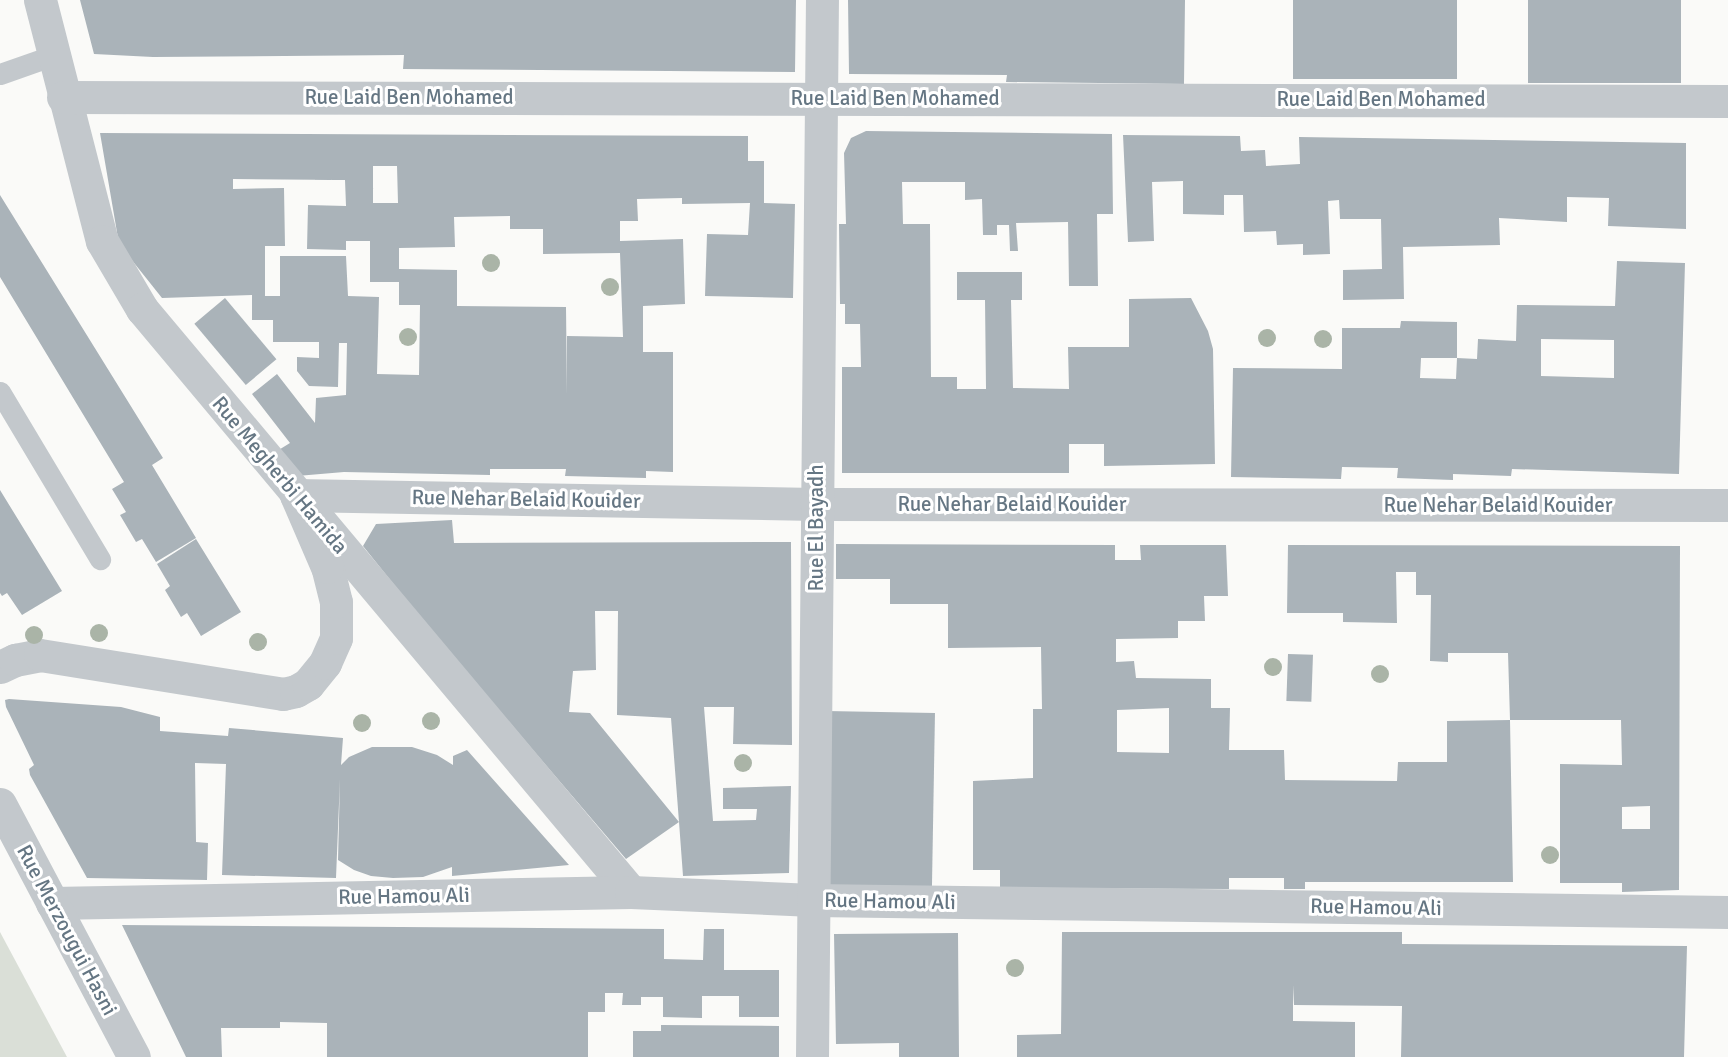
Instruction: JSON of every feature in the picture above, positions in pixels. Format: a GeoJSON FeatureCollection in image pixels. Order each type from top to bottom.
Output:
{"type":"FeatureCollection","features":[{"type":"Feature","properties":{"kind":"street","name":"Rue Megherbi Hamida"},"geometry":{"type":"LineString","coordinates":[[40,0],[63,97],[102,241],[142,309],[631,892]]}},
{"type":"Feature","properties":{"kind":"street","name":"Rue El Bayadh"},"geometry":{"type":"LineString","coordinates":[[812,1057],[822,0]]}},
{"type":"Feature","properties":{"kind":"street","name":"Rue Laid Ben Mohamed"},"geometry":{"type":"LineString","coordinates":[[63,97],[1728,100]]}},
{"type":"Feature","properties":{"kind":"street","name":"Rue Nehar Belaid Kouider"},"geometry":{"type":"LineString","coordinates":[[296,495],[816,504],[1728,505]]}},
{"type":"Feature","properties":{"kind":"street"},"geometry":{"type":"LineString","coordinates":[[0,668],[40,655],[283,694],[296,691],[308,684],[325,663],[336,638],[336,602],[327,567],[296,495]]}},
{"type":"Feature","properties":{"kind":"street","name":"Rue Merzougui Hasni"},"geometry":{"type":"LineString","coordinates":[[0,804],[134,1057]]}},
{"type":"Feature","properties":{"kind":"street","name":"Rue Hamou Ali"},"geometry":{"type":"LineString","coordinates":[[52,903],[631,892],[813,900],[1728,912]]}},
{"type":"Feature","properties":{"kind":"lane"},"geometry":{"type":"LineString","coordinates":[[0,74],[54,55]]}},
{"type":"Feature","properties":{"kind":"lane"},"geometry":{"type":"LineString","coordinates":[[0,392],[100,558]]}},
{"type":"Feature","properties":{"kind":"shaded area"},"geometry":{"type":"Polygon","coordinates":[[[0,932],[67,1057],[0,1057],[0,932]]]}},
{"type":"Feature","properties":{"kind":"building"},"geometry":{"type":"Polygon","coordinates":[[[80,0],[796,0],[795,72],[403,69],[404,55],[153,57],[94,54],[80,0]]]}},
{"type":"Feature","properties":{"kind":"building"},"geometry":{"type":"Polygon","coordinates":[[[848,0],[1185,0],[1184,84],[1006,82],[1007,75],[849,74],[848,0]]]}},
{"type":"Feature","properties":{"kind":"building"},"geometry":{"type":"Polygon","coordinates":[[[1293,0],[1457,0],[1457,79],[1293,79],[1293,0]]]}},
{"type":"Feature","properties":{"kind":"building"},"geometry":{"type":"Polygon","coordinates":[[[1528,0],[1681,0],[1681,83],[1528,83],[1528,0]]]}},
{"type":"Feature","properties":{"kind":"building"},"geometry":{"type":"Polygon","coordinates":[[[866,131],[1112,134],[1113,214],[1097,214],[1098,286],[1069,286],[1068,222],[1016,223],[1018,251],[1010,251],[1009,225],[997,225],[997,235],[983,235],[982,199],[965,200],[965,182],[902,182],[903,224],[930,224],[931,377],[957,377],[957,389],[986,389],[985,300],[957,300],[957,272],[1022,272],[1022,300],[1011,300],[1013,388],[1069,389],[1068,347],[1129,347],[1129,299],[1191,298],[1208,331],[1213,349],[1215,464],[1104,466],[1104,444],[1069,444],[1069,473],[842,473],[842,367],[861,367],[860,324],[845,324],[845,304],[840,304],[839,224],[846,224],[844,153],[851,138],[866,131]]]}},
{"type":"Feature","properties":{"kind":"building"},"geometry":{"type":"Polygon","coordinates":[[[100,133],[748,136],[748,161],[764,161],[764,203],[795,204],[793,298],[705,296],[707,234],[748,235],[750,203],[682,204],[682,198],[637,199],[638,221],[620,221],[620,241],[683,239],[685,304],[643,306],[643,352],[673,352],[673,472],[646,471],[646,478],[565,476],[566,469],[490,469],[490,475],[344,472],[297,476],[277,451],[290,443],[252,394],[277,374],[315,423],[316,398],[346,395],[347,343],[339,343],[338,387],[309,386],[297,371],[297,357],[319,358],[319,342],[273,342],[273,320],[252,320],[252,295],[162,298],[119,244],[100,133]],[[373,166],[373,203],[398,203],[397,166],[373,166]],[[233,179],[233,189],[284,188],[285,246],[265,246],[265,296],[280,296],[280,256],[346,256],[348,296],[379,297],[377,374],[419,375],[420,305],[399,305],[399,282],[370,282],[370,241],[346,241],[346,250],[307,249],[308,205],[346,206],[345,180],[233,179]],[[510,216],[454,217],[455,247],[399,248],[399,269],[457,270],[457,306],[566,307],[567,395],[567,336],[623,337],[620,253],[543,254],[543,229],[510,229],[510,216]]]}},
{"type":"Feature","properties":{"kind":"building"},"geometry":{"type":"Polygon","coordinates":[[[1123,135],[1240,136],[1241,151],[1265,150],[1266,166],[1300,164],[1299,137],[1686,143],[1686,229],[1608,226],[1609,198],[1567,197],[1567,222],[1499,218],[1500,245],[1403,247],[1404,299],[1343,300],[1343,270],[1382,269],[1381,219],[1340,219],[1339,200],[1328,201],[1330,254],[1303,255],[1303,244],[1277,245],[1276,231],[1244,232],[1243,195],[1224,195],[1224,215],[1183,214],[1183,181],[1152,182],[1154,241],[1128,242],[1123,135]]]}},
{"type":"Feature","properties":{"kind":"building"},"geometry":{"type":"Polygon","coordinates":[[[0,195],[163,458],[152,465],[196,538],[156,562],[142,539],[136,542],[120,515],[126,512],[112,489],[124,482],[0,277],[0,195]]]}},
{"type":"Feature","properties":{"kind":"building"},"geometry":{"type":"Polygon","coordinates":[[[1617,261],[1685,263],[1679,474],[1512,469],[1511,476],[1453,474],[1453,480],[1397,478],[1398,468],[1342,467],[1341,479],[1231,477],[1233,368],[1342,369],[1342,328],[1400,328],[1401,321],[1457,322],[1457,358],[1477,359],[1478,339],[1516,341],[1517,305],[1615,306],[1617,261]],[[1541,339],[1541,376],[1614,378],[1614,340],[1541,339]],[[1421,358],[1420,378],[1456,379],[1457,358],[1421,358]]]}},
{"type":"Feature","properties":{"kind":"building"},"geometry":{"type":"Polygon","coordinates":[[[225,298],[276,359],[246,385],[194,324],[225,298]]]}},
{"type":"Feature","properties":{"kind":"building"},"geometry":{"type":"Polygon","coordinates":[[[0,490],[62,591],[22,615],[7,593],[2,596],[0,593],[0,490]]]}},
{"type":"Feature","properties":{"kind":"building"},"geometry":{"type":"Polygon","coordinates":[[[452,520],[454,543],[791,542],[792,745],[733,744],[734,707],[704,707],[713,821],[756,820],[757,809],[723,809],[723,788],[791,786],[789,873],[683,876],[679,822],[626,859],[427,626],[363,546],[376,524],[452,520]],[[595,611],[596,670],[573,671],[569,712],[590,713],[679,822],[671,718],[617,715],[618,611],[595,611]]]}},
{"type":"Feature","properties":{"kind":"building"},"geometry":{"type":"Polygon","coordinates":[[[196,539],[241,612],[201,636],[187,613],[181,617],[165,590],[170,586],[157,564],[196,539]]]}},
{"type":"Feature","properties":{"kind":"building"},"geometry":{"type":"Polygon","coordinates":[[[836,544],[1115,545],[1115,560],[1141,560],[1140,545],[1226,545],[1228,596],[1204,596],[1205,621],[1178,621],[1178,638],[1116,639],[1116,662],[1134,661],[1136,678],[1211,679],[1211,708],[1230,708],[1229,750],[1284,750],[1285,780],[1397,781],[1398,762],[1447,762],[1447,721],[1510,720],[1513,882],[1305,882],[1305,889],[1284,889],[1284,878],[1229,878],[1229,889],[1000,888],[1000,870],[973,870],[973,781],[1033,778],[1033,709],[1042,709],[1041,647],[948,648],[948,604],[890,604],[890,579],[836,579],[836,544]],[[1169,708],[1117,710],[1117,752],[1169,753],[1169,708]]]}},
{"type":"Feature","properties":{"kind":"building"},"geometry":{"type":"Polygon","coordinates":[[[1288,545],[1680,546],[1679,890],[1622,892],[1622,883],[1560,883],[1560,764],[1622,765],[1621,720],[1510,720],[1508,653],[1448,653],[1448,662],[1430,661],[1431,595],[1416,595],[1416,572],[1396,572],[1397,623],[1343,622],[1343,613],[1287,613],[1288,545]],[[1650,806],[1622,807],[1622,829],[1650,829],[1650,806]]]}},
{"type":"Feature","properties":{"kind":"building"},"geometry":{"type":"Polygon","coordinates":[[[1288,654],[1313,655],[1311,702],[1286,701],[1288,654]]]}},
{"type":"Feature","properties":{"kind":"building"},"geometry":{"type":"Polygon","coordinates":[[[5,700],[121,707],[160,717],[160,731],[228,736],[229,728],[343,738],[341,765],[349,757],[372,747],[412,747],[437,755],[453,765],[453,756],[467,750],[569,865],[452,876],[452,867],[423,877],[393,878],[371,876],[354,870],[338,860],[340,779],[336,878],[222,875],[226,764],[195,763],[196,842],[208,843],[207,880],[87,878],[30,775],[29,769],[34,765],[6,707],[5,700]]]}},
{"type":"Feature","properties":{"kind":"building"},"geometry":{"type":"Polygon","coordinates":[[[826,711],[935,713],[932,891],[823,889],[826,711]]]}},
{"type":"Feature","properties":{"kind":"building"},"geometry":{"type":"Polygon","coordinates":[[[122,925],[664,929],[664,959],[703,960],[704,929],[724,929],[724,970],[779,970],[779,1017],[739,1017],[739,996],[702,996],[702,1018],[663,1017],[663,997],[641,997],[641,1005],[622,1005],[623,993],[605,993],[605,1012],[588,1012],[588,1057],[327,1057],[327,1023],[280,1022],[280,1028],[221,1028],[222,1057],[186,1057],[122,925]]]}},
{"type":"Feature","properties":{"kind":"building"},"geometry":{"type":"Polygon","coordinates":[[[1062,932],[1402,932],[1402,944],[1687,946],[1684,1057],[1401,1057],[1402,1006],[1294,1005],[1293,985],[1293,1021],[1355,1022],[1355,1057],[1017,1057],[1017,1035],[1061,1034],[1062,932]]]}},
{"type":"Feature","properties":{"kind":"building"},"geometry":{"type":"Polygon","coordinates":[[[958,933],[959,1057],[899,1057],[899,1043],[836,1044],[834,934],[958,933]]]}},
{"type":"Feature","properties":{"kind":"building"},"geometry":{"type":"Polygon","coordinates":[[[661,1025],[779,1026],[779,1057],[633,1057],[633,1031],[661,1031],[661,1025]]]}}]}
